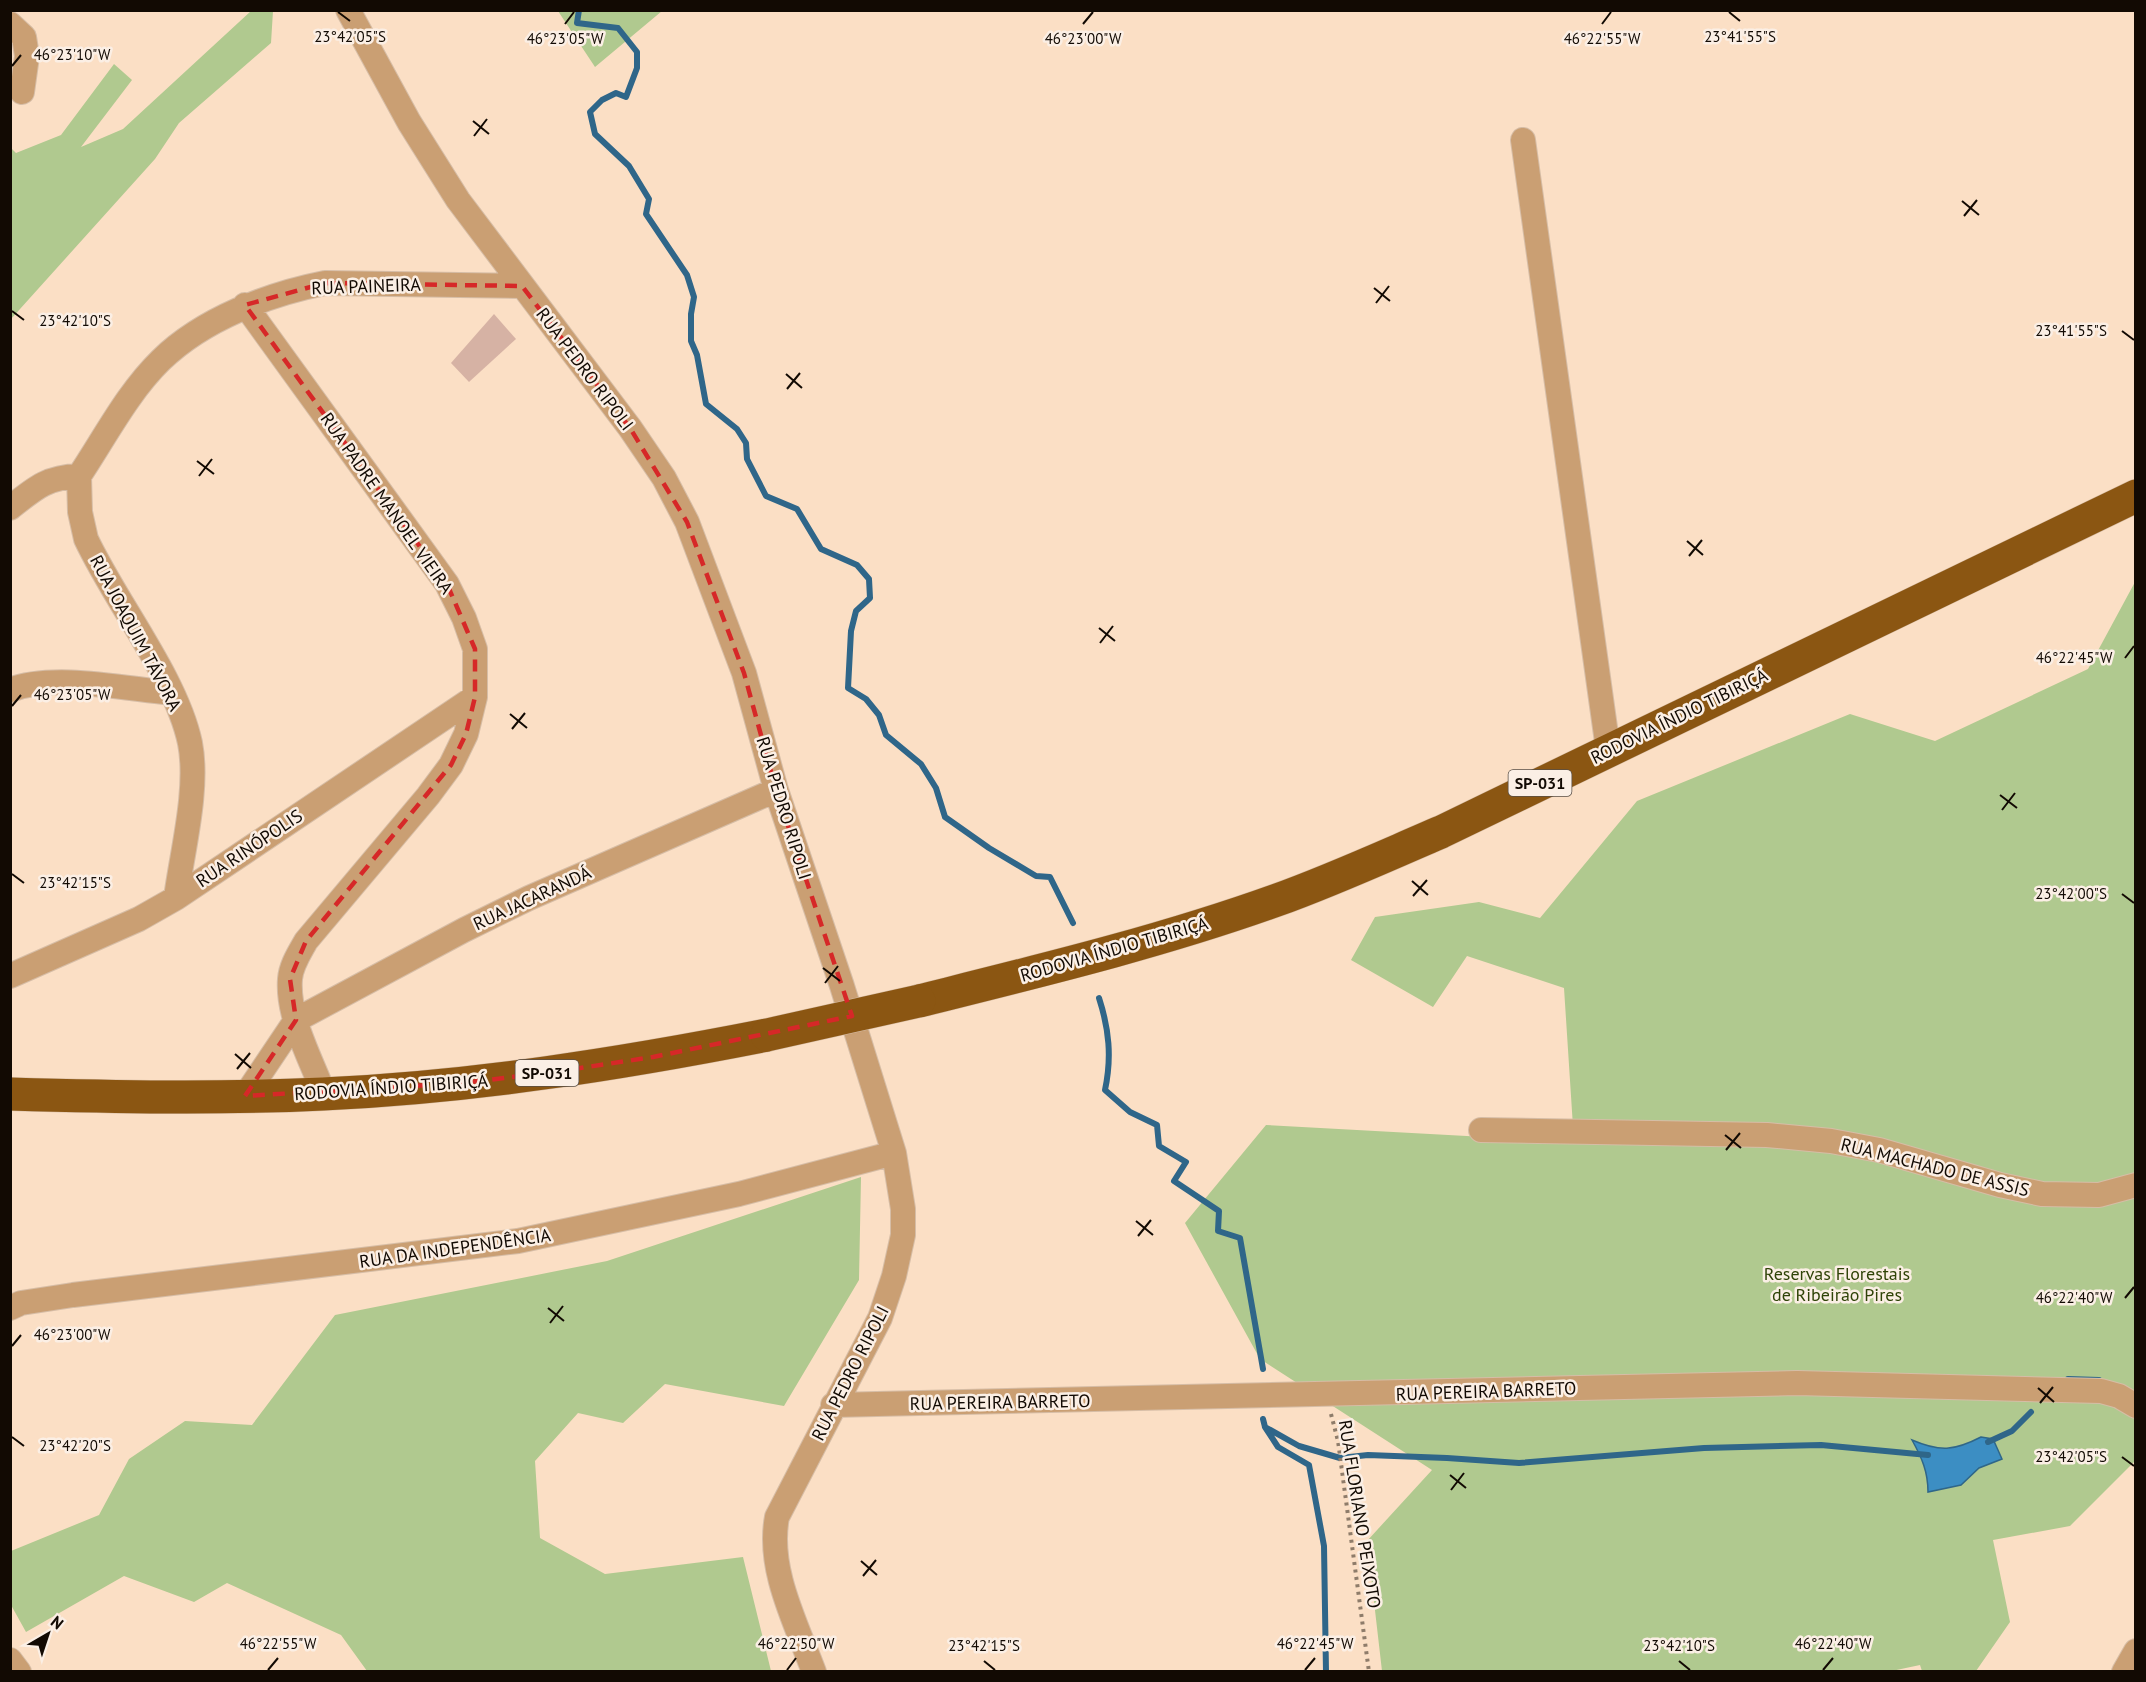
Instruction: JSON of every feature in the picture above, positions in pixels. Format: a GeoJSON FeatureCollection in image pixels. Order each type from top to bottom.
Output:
{"type":"FeatureCollection","features":[{"type":"Feature","properties":{"kind":"highway","name":"RODOVIA ÍNDIO TIBIRIÇÁ"},"geometry":{"type":"LineString","coordinates":[[10,1094],[123,1097],[324,1094],[463,1083],[561,1071],[653,1057],[767,1035],[1077,962],[1278,899],[1441,832],[1608,749],[2136,496]]}},
{"type":"Feature","properties":{"kind":"street","name":"RUA PEDRO RIPOLI"},"geometry":{"type":"LineString","coordinates":[[348,10],[409,122],[458,200],[630,428],[664,478],[687,522],[744,673],[776,790],[842,986],[894,1153],[903,1218],[903,1234],[894,1276],[880,1318],[777,1517],[774,1537],[775,1557],[788,1601],[814,1671]]}},
{"type":"Feature","properties":{"kind":"street"},"geometry":{"type":"LineString","coordinates":[[10,24],[24,36],[27,56],[22,92]]}},
{"type":"Feature","properties":{"kind":"street"},"geometry":{"type":"LineString","coordinates":[[1522,140],[1608,749]]}},
{"type":"Feature","properties":{"kind":"street","name":"RUA PAINEIRA"},"geometry":{"type":"LineString","coordinates":[[79,476],[138,387],[161,360],[179,345],[245,305],[296,288],[325,283],[522,286]]}},
{"type":"Feature","properties":{"kind":"street","name":"RUA PADRE MANOEL VIEIRA"},"geometry":{"type":"LineString","coordinates":[[245,305],[447,584],[464,618],[475,650],[475,697],[466,734],[451,765],[428,796],[306,940],[290,979],[296,1020],[324,1094]]}},
{"type":"Feature","properties":{"kind":"street"},"geometry":{"type":"LineString","coordinates":[[10,508],[41,484],[59,476],[79,476]]}},
{"type":"Feature","properties":{"kind":"street","name":"RUA JOAQUIM TÁVORA"},"geometry":{"type":"LineString","coordinates":[[79,476],[80,512],[86,539],[98,565],[172,693],[190,743],[192,787],[176,898]]}},
{"type":"Feature","properties":{"kind":"street"},"geometry":{"type":"LineString","coordinates":[[10,690],[43,683],[69,683],[172,693]]}},
{"type":"Feature","properties":{"kind":"street","name":"RUA RINÓPOLIS"},"geometry":{"type":"LineString","coordinates":[[10,976],[139,919],[176,898],[475,697]]}},
{"type":"Feature","properties":{"kind":"street","name":"RUA JACARANDÁ"},"geometry":{"type":"LineString","coordinates":[[296,1020],[483,921],[776,790]]}},
{"type":"Feature","properties":{"kind":"street"},"geometry":{"type":"LineString","coordinates":[[245,1096],[296,1020]]}},
{"type":"Feature","properties":{"kind":"street","name":"RUA MACHADO DE ASSIS"},"geometry":{"type":"LineString","coordinates":[[1481,1130],[1767,1135],[1831,1141],[1879,1150],[2000,1185],[2042,1194],[2098,1195],[2136,1185]]}},
{"type":"Feature","properties":{"kind":"street","name":"RUA DA INDEPENDÊNCIA"},"geometry":{"type":"LineString","coordinates":[[10,1308],[21,1303],[73,1295],[518,1241],[739,1194],[894,1153]]}},
{"type":"Feature","properties":{"kind":"street","name":"RUA PEREIRA BARRETO"},"geometry":{"type":"LineString","coordinates":[[833,1405],[1327,1396],[1797,1383],[2101,1391],[2119,1396],[2136,1406]]}},
{"type":"Feature","properties":{"kind":"street"},"geometry":{"type":"LineString","coordinates":[[2124,1671],[2136,1651]]}},
{"type":"Feature","properties":{"kind":"street"},"geometry":{"type":"LineString","coordinates":[[10,1660],[19,1671]]}},
{"type":"Feature","properties":{"kind":"path","name":"RUA FLORIANO PEIXOTO"},"geometry":{"type":"LineString","coordinates":[[1327,1396],[1338,1441],[1370,1671]]}},
{"type":"Feature","properties":{"kind":"highlighted area"},"geometry":{"type":"Polygon","coordinates":[[[325,283],[522,286],[630,428],[687,522],[744,673],[776,790],[852,1016],[653,1057],[561,1071],[463,1083],[245,1096],[296,1020],[290,979],[306,941],[451,765],[466,734],[475,697],[475,649],[447,584],[245,305],[325,283]]]}},
{"type":"Feature","properties":{"kind":"green space"},"geometry":{"type":"Polygon","coordinates":[[[251,11],[273,11],[271,43],[179,123],[155,159],[11,319],[11,148],[16,153],[61,135],[114,64],[132,80],[81,147],[123,129],[251,11]]]}},
{"type":"Feature","properties":{"kind":"green space"},"geometry":{"type":"Polygon","coordinates":[[[558,11],[662,11],[595,67],[558,11]]]}},
{"type":"Feature","properties":{"kind":"green space","name":"Reservas Florestais de Ribeirão Pires"},"geometry":{"type":"Polygon","coordinates":[[[2135,582],[2135,1461],[2070,1526],[1993,1540],[2010,1622],[1976,1671],[1922,1671],[1920,1665],[1887,1672],[1382,1671],[1367,1541],[1432,1470],[1260,1359],[1185,1223],[1266,1125],[1574,1142],[1564,988],[1467,956],[1433,1007],[1351,960],[1375,917],[1479,902],[1540,918],[1637,801],[1850,714],[1935,741],[2088,669],[2135,582]]]}},
{"type":"Feature","properties":{"kind":"green space"},"geometry":{"type":"Polygon","coordinates":[[[861,1177],[859,1280],[784,1406],[665,1384],[623,1423],[578,1413],[535,1461],[540,1538],[605,1574],[743,1557],[771,1671],[367,1671],[341,1635],[227,1583],[194,1602],[124,1576],[26,1632],[11,1605],[11,1551],[99,1515],[129,1459],[185,1421],[252,1425],[335,1315],[607,1261],[861,1177]]]}},
{"type":"Feature","properties":{"kind":"water"},"geometry":{"type":"Polygon","coordinates":[[[1981,1437],[1993,1439],[2002,1459],[1979,1468],[1961,1485],[1928,1492],[1924,1465],[1912,1440],[1931,1447],[1947,1448],[1963,1445],[1981,1437]]]}},
{"type":"Feature","properties":{"kind":"building"},"geometry":{"type":"Polygon","coordinates":[[[494,314],[516,339],[469,382],[451,363],[494,314]]]}},
{"type":"Feature","properties":{"kind":"waterway"},"geometry":{"type":"LineString","coordinates":[[579,10],[577,23],[618,28],[637,52],[637,68],[626,97],[616,93],[602,100],[590,112],[595,134],[629,166],[649,199],[646,214],[687,275],[694,297],[691,314],[691,341],[697,355],[706,404],[737,429],[746,443],[747,459],[766,496],[797,509],[821,549],[857,565],[869,579],[870,598],[856,611],[851,631],[848,688],[866,699],[879,715],[886,735],[921,764],[936,788],[945,817],[989,848],[1036,876],[1050,877],[1073,923]]}},
{"type":"Feature","properties":{"kind":"waterway"},"geometry":{"type":"LineString","coordinates":[[1099,998],[1108,1043],[1105,1090],[1130,1112],[1157,1125],[1159,1146],[1186,1162],[1174,1181],[1219,1211],[1218,1231],[1240,1238],[1263,1369]]}},
{"type":"Feature","properties":{"kind":"waterway"},"geometry":{"type":"LineString","coordinates":[[2068,1379],[2099,1380]]}},
{"type":"Feature","properties":{"kind":"waterway"},"geometry":{"type":"LineString","coordinates":[[1988,1442],[2012,1431],[2031,1412]]}},
{"type":"Feature","properties":{"kind":"waterway"},"geometry":{"type":"LineString","coordinates":[[1263,1419],[1265,1427],[1299,1446],[1340,1458],[1368,1455],[1519,1463],[1704,1448],[1821,1445],[1928,1455]]}},
{"type":"Feature","properties":{"kind":"waterway"},"geometry":{"type":"LineString","coordinates":[[1265,1427],[1278,1447],[1309,1465],[1324,1546],[1326,1672]]}}]}
